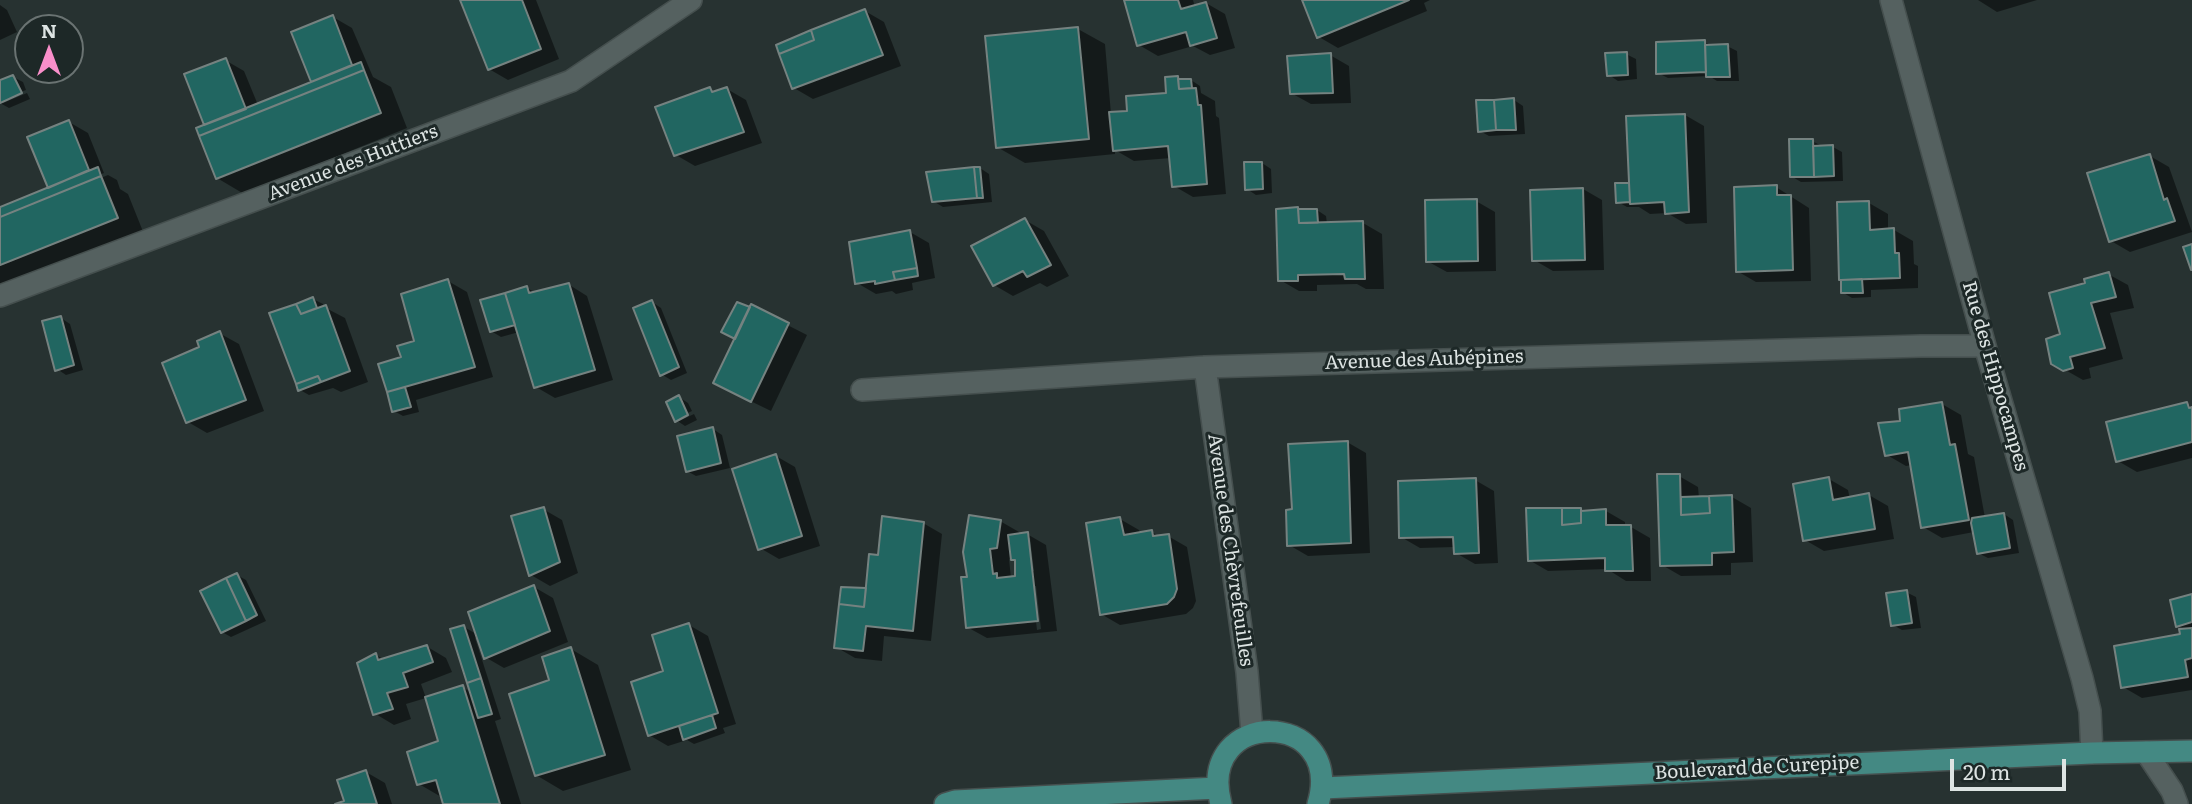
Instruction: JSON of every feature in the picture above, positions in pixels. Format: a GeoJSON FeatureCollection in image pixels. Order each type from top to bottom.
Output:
{"type":"FeatureCollection","features":[{"type":"Feature","properties":{"kind":"main road"},"geometry":{"type":"LineString","coordinates":[[945,804],[955,801],[1219,796],[1218,771],[1225,755],[1237,741],[1252,733],[1269,730],[1287,733],[1303,741],[1315,754],[1322,770],[1321,796]]}},
{"type":"Feature","properties":{"kind":"main road","name":"Boulevard de Curepipe"},"geometry":{"type":"LineString","coordinates":[[1321,796],[2092,753],[2192,751]]}},
{"type":"Feature","properties":{"kind":"street","name":"Avenue des Huttiers"},"geometry":{"type":"LineString","coordinates":[[0,296],[571,81],[691,0]]}},
{"type":"Feature","properties":{"kind":"street","name":"Rue des Hippocampes"},"geometry":{"type":"LineString","coordinates":[[1891,0],[1985,346],[2082,678],[2090,712],[2092,753]]}},
{"type":"Feature","properties":{"kind":"street","name":"Avenue des Aubépines"},"geometry":{"type":"LineString","coordinates":[[863,390],[1205,367],[1985,346]]}},
{"type":"Feature","properties":{"kind":"street","name":"Avenue des Chèvrefeuilles"},"geometry":{"type":"LineString","coordinates":[[1205,367],[1247,672],[1252,733]]}},
{"type":"Feature","properties":{"kind":"street"},"geometry":{"type":"LineString","coordinates":[[2147,752],[2172,791],[2177,804]]}},
{"type":"Feature","properties":{"kind":"building"},"geometry":{"type":"Polygon","coordinates":[[[460,0],[522,0],[541,49],[488,70],[460,0]]]}},
{"type":"Feature","properties":{"kind":"building"},"geometry":{"type":"Polygon","coordinates":[[[1124,0],[1178,0],[1181,9],[1206,2],[1217,38],[1190,46],[1186,32],[1137,46],[1124,0]]]}},
{"type":"Feature","properties":{"kind":"building"},"geometry":{"type":"Polygon","coordinates":[[[1302,0],[1409,0],[1317,38],[1302,0]]]}},
{"type":"Feature","properties":{"kind":"building"},"geometry":{"type":"Polygon","coordinates":[[[865,9],[883,55],[792,89],[779,54],[814,40],[811,30],[865,9]]]}},
{"type":"Feature","properties":{"kind":"building"},"geometry":{"type":"Polygon","coordinates":[[[333,15],[352,65],[311,82],[291,32],[333,15]]]}},
{"type":"Feature","properties":{"kind":"building"},"geometry":{"type":"Polygon","coordinates":[[[1078,27],[1089,139],[996,148],[985,36],[1078,27]]]}},
{"type":"Feature","properties":{"kind":"building"},"geometry":{"type":"Polygon","coordinates":[[[811,30],[814,40],[779,54],[776,45],[811,30]]]}},
{"type":"Feature","properties":{"kind":"building"},"geometry":{"type":"Polygon","coordinates":[[[1705,40],[1706,72],[1656,74],[1656,42],[1705,40]]]}},
{"type":"Feature","properties":{"kind":"building"},"geometry":{"type":"Polygon","coordinates":[[[1728,44],[1730,77],[1706,77],[1705,45],[1728,44]]]}},
{"type":"Feature","properties":{"kind":"building"},"geometry":{"type":"Polygon","coordinates":[[[1627,52],[1628,75],[1607,76],[1605,53],[1627,52]]]}},
{"type":"Feature","properties":{"kind":"building"},"geometry":{"type":"Polygon","coordinates":[[[1331,53],[1333,93],[1290,94],[1287,56],[1331,53]]]}},
{"type":"Feature","properties":{"kind":"building"},"geometry":{"type":"Polygon","coordinates":[[[226,58],[246,109],[204,125],[184,74],[226,58]]]}},
{"type":"Feature","properties":{"kind":"building"},"geometry":{"type":"Polygon","coordinates":[[[361,62],[364,70],[199,136],[196,128],[361,62]]]}},
{"type":"Feature","properties":{"kind":"building"},"geometry":{"type":"Polygon","coordinates":[[[364,70],[381,113],[216,179],[199,136],[364,70]]]}},
{"type":"Feature","properties":{"kind":"building"},"geometry":{"type":"Polygon","coordinates":[[[13,75],[14,84],[18,84],[22,93],[0,103],[0,80],[13,75]]]}},
{"type":"Feature","properties":{"kind":"building"},"geometry":{"type":"Polygon","coordinates":[[[1178,76],[1179,89],[1196,88],[1198,105],[1201,105],[1207,184],[1172,187],[1168,146],[1113,151],[1109,112],[1127,111],[1126,96],[1166,93],[1165,77],[1178,76]]]}},
{"type":"Feature","properties":{"kind":"building"},"geometry":{"type":"Polygon","coordinates":[[[1178,79],[1191,79],[1192,88],[1179,89],[1178,79]]]}},
{"type":"Feature","properties":{"kind":"building"},"geometry":{"type":"Polygon","coordinates":[[[710,87],[712,92],[727,87],[744,132],[674,156],[655,107],[710,87]]]}},
{"type":"Feature","properties":{"kind":"building"},"geometry":{"type":"Polygon","coordinates":[[[1514,98],[1516,130],[1496,130],[1494,100],[1514,98]]]}},
{"type":"Feature","properties":{"kind":"building"},"geometry":{"type":"Polygon","coordinates":[[[1476,100],[1494,100],[1496,130],[1478,132],[1476,100]]]}},
{"type":"Feature","properties":{"kind":"building"},"geometry":{"type":"Polygon","coordinates":[[[1685,114],[1689,212],[1665,214],[1664,202],[1630,204],[1626,116],[1685,114]]]}},
{"type":"Feature","properties":{"kind":"building"},"geometry":{"type":"Polygon","coordinates":[[[69,120],[89,170],[48,188],[27,137],[69,120]]]}},
{"type":"Feature","properties":{"kind":"building"},"geometry":{"type":"Polygon","coordinates":[[[1789,139],[1813,139],[1814,177],[1790,177],[1789,139]]]}},
{"type":"Feature","properties":{"kind":"building"},"geometry":{"type":"Polygon","coordinates":[[[1833,145],[1834,176],[1814,177],[1813,146],[1833,145]]]}},
{"type":"Feature","properties":{"kind":"building"},"geometry":{"type":"Polygon","coordinates":[[[2150,154],[2164,200],[2167,198],[2175,221],[2109,242],[2087,173],[2150,154]]]}},
{"type":"Feature","properties":{"kind":"building"},"geometry":{"type":"Polygon","coordinates":[[[1244,162],[1262,162],[1263,189],[1245,190],[1244,162]]]}},
{"type":"Feature","properties":{"kind":"building"},"geometry":{"type":"Polygon","coordinates":[[[98,167],[101,176],[0,217],[0,207],[98,167]]]}},
{"type":"Feature","properties":{"kind":"building"},"geometry":{"type":"Polygon","coordinates":[[[974,167],[977,198],[932,202],[926,172],[974,167]]]}},
{"type":"Feature","properties":{"kind":"building"},"geometry":{"type":"Polygon","coordinates":[[[974,167],[980,167],[983,198],[977,198],[974,167]]]}},
{"type":"Feature","properties":{"kind":"building"},"geometry":{"type":"Polygon","coordinates":[[[101,176],[118,218],[0,265],[0,217],[101,176]]]}},
{"type":"Feature","properties":{"kind":"building"},"geometry":{"type":"Polygon","coordinates":[[[1615,183],[1629,183],[1630,202],[1616,203],[1615,183]]]}},
{"type":"Feature","properties":{"kind":"building"},"geometry":{"type":"Polygon","coordinates":[[[1777,185],[1777,195],[1791,195],[1793,270],[1736,272],[1734,187],[1777,185]]]}},
{"type":"Feature","properties":{"kind":"building"},"geometry":{"type":"Polygon","coordinates":[[[1583,188],[1585,260],[1532,261],[1530,190],[1583,188]]]}},
{"type":"Feature","properties":{"kind":"building"},"geometry":{"type":"Polygon","coordinates":[[[1477,199],[1478,261],[1426,262],[1425,200],[1477,199]]]}},
{"type":"Feature","properties":{"kind":"building"},"geometry":{"type":"Polygon","coordinates":[[[1869,201],[1870,230],[1894,228],[1900,278],[1839,280],[1837,202],[1869,201]]]}},
{"type":"Feature","properties":{"kind":"building"},"geometry":{"type":"Polygon","coordinates":[[[1298,207],[1299,223],[1363,221],[1365,279],[1345,279],[1344,274],[1298,275],[1298,281],[1278,281],[1276,209],[1298,207]]]}},
{"type":"Feature","properties":{"kind":"building"},"geometry":{"type":"Polygon","coordinates":[[[1298,209],[1317,209],[1318,223],[1299,223],[1298,209]]]}},
{"type":"Feature","properties":{"kind":"building"},"geometry":{"type":"Polygon","coordinates":[[[1025,218],[1051,265],[1027,277],[1023,271],[993,286],[971,246],[1025,218]]]}},
{"type":"Feature","properties":{"kind":"building"},"geometry":{"type":"Polygon","coordinates":[[[910,230],[917,268],[893,272],[895,280],[855,284],[849,242],[910,230]]]}},
{"type":"Feature","properties":{"kind":"building"},"geometry":{"type":"Polygon","coordinates":[[[2192,244],[2192,270],[2191,270],[2183,247],[2192,244]]]}},
{"type":"Feature","properties":{"kind":"building"},"geometry":{"type":"Polygon","coordinates":[[[917,268],[918,276],[895,280],[893,272],[917,268]]]}},
{"type":"Feature","properties":{"kind":"building"},"geometry":{"type":"Polygon","coordinates":[[[2109,272],[2116,297],[2091,303],[2105,348],[2070,357],[2073,368],[2063,371],[2051,364],[2046,339],[2060,334],[2049,293],[2085,283],[2084,279],[2109,272]]]}},
{"type":"Feature","properties":{"kind":"building"},"geometry":{"type":"Polygon","coordinates":[[[448,279],[475,367],[387,392],[378,364],[401,357],[397,346],[414,341],[401,294],[448,279]]]}},
{"type":"Feature","properties":{"kind":"building"},"geometry":{"type":"Polygon","coordinates":[[[1862,279],[1863,293],[1841,293],[1841,280],[1862,279]]]}},
{"type":"Feature","properties":{"kind":"building"},"geometry":{"type":"Polygon","coordinates":[[[569,283],[595,370],[534,388],[505,293],[527,286],[529,293],[569,283]]]}},
{"type":"Feature","properties":{"kind":"building"},"geometry":{"type":"Polygon","coordinates":[[[505,293],[515,325],[490,332],[480,300],[505,293]]]}},
{"type":"Feature","properties":{"kind":"building"},"geometry":{"type":"Polygon","coordinates":[[[313,297],[317,308],[301,314],[296,304],[313,297]]]}},
{"type":"Feature","properties":{"kind":"building"},"geometry":{"type":"Polygon","coordinates":[[[652,300],[679,367],[660,376],[633,308],[652,300]]]}},
{"type":"Feature","properties":{"kind":"building"},"geometry":{"type":"Polygon","coordinates":[[[737,302],[750,307],[735,339],[721,332],[737,302]]]}},
{"type":"Feature","properties":{"kind":"building"},"geometry":{"type":"Polygon","coordinates":[[[296,304],[301,314],[326,305],[350,371],[321,382],[318,376],[296,384],[269,313],[296,304]]]}},
{"type":"Feature","properties":{"kind":"building"},"geometry":{"type":"Polygon","coordinates":[[[751,304],[789,323],[751,402],[713,383],[751,304]]]}},
{"type":"Feature","properties":{"kind":"building"},"geometry":{"type":"Polygon","coordinates":[[[61,316],[74,365],[55,371],[42,321],[61,316]]]}},
{"type":"Feature","properties":{"kind":"building"},"geometry":{"type":"Polygon","coordinates":[[[220,331],[246,400],[186,423],[162,363],[199,347],[197,341],[220,331]]]}},
{"type":"Feature","properties":{"kind":"building"},"geometry":{"type":"Polygon","coordinates":[[[318,376],[321,382],[298,391],[296,384],[318,376]]]}},
{"type":"Feature","properties":{"kind":"building"},"geometry":{"type":"Polygon","coordinates":[[[405,387],[411,407],[392,412],[387,392],[405,387]]]}},
{"type":"Feature","properties":{"kind":"building"},"geometry":{"type":"Polygon","coordinates":[[[679,395],[688,415],[675,422],[666,402],[679,395]]]}},
{"type":"Feature","properties":{"kind":"building"},"geometry":{"type":"Polygon","coordinates":[[[1942,402],[1950,445],[1955,444],[1969,520],[1921,528],[1908,452],[1885,456],[1878,423],[1900,421],[1899,409],[1942,402]]]}},
{"type":"Feature","properties":{"kind":"building"},"geometry":{"type":"Polygon","coordinates":[[[2187,402],[2189,408],[2192,407],[2192,442],[2116,462],[2106,422],[2187,402]]]}},
{"type":"Feature","properties":{"kind":"building"},"geometry":{"type":"Polygon","coordinates":[[[713,427],[721,463],[686,472],[677,436],[713,427]]]}},
{"type":"Feature","properties":{"kind":"building"},"geometry":{"type":"Polygon","coordinates":[[[1348,441],[1351,543],[1287,546],[1286,510],[1292,509],[1288,444],[1348,441]]]}},
{"type":"Feature","properties":{"kind":"building"},"geometry":{"type":"Polygon","coordinates":[[[776,454],[802,536],[758,550],[732,469],[776,454]]]}},
{"type":"Feature","properties":{"kind":"building"},"geometry":{"type":"Polygon","coordinates":[[[1657,474],[1680,474],[1681,515],[1710,513],[1709,496],[1732,495],[1734,552],[1712,553],[1712,565],[1660,566],[1657,474]]]}},
{"type":"Feature","properties":{"kind":"building"},"geometry":{"type":"Polygon","coordinates":[[[1829,477],[1833,500],[1869,493],[1875,529],[1803,541],[1793,484],[1829,477]]]}},
{"type":"Feature","properties":{"kind":"building"},"geometry":{"type":"Polygon","coordinates":[[[1476,478],[1479,553],[1454,554],[1453,537],[1399,538],[1398,481],[1476,478]]]}},
{"type":"Feature","properties":{"kind":"building"},"geometry":{"type":"Polygon","coordinates":[[[1709,496],[1710,513],[1681,515],[1681,497],[1709,496]]]}},
{"type":"Feature","properties":{"kind":"building"},"geometry":{"type":"Polygon","coordinates":[[[544,507],[560,562],[529,576],[511,516],[544,507]]]}},
{"type":"Feature","properties":{"kind":"building"},"geometry":{"type":"Polygon","coordinates":[[[1526,508],[1562,508],[1562,525],[1581,523],[1581,511],[1606,509],[1606,525],[1631,525],[1633,571],[1605,571],[1605,558],[1528,561],[1526,508]]]}},
{"type":"Feature","properties":{"kind":"building"},"geometry":{"type":"Polygon","coordinates":[[[1562,508],[1581,508],[1581,523],[1562,525],[1562,508]]]}},
{"type":"Feature","properties":{"kind":"building"},"geometry":{"type":"Polygon","coordinates":[[[2004,513],[2010,548],[1977,554],[1972,518],[2004,513]]]}},
{"type":"Feature","properties":{"kind":"building"},"geometry":{"type":"Polygon","coordinates":[[[969,515],[1001,520],[997,548],[990,549],[993,574],[997,573],[997,578],[1015,576],[1015,560],[1011,560],[1008,535],[1028,532],[1038,621],[966,628],[961,577],[967,577],[963,552],[969,515]]]}},
{"type":"Feature","properties":{"kind":"building"},"geometry":{"type":"Polygon","coordinates":[[[882,516],[924,522],[913,631],[866,626],[863,651],[834,648],[839,604],[864,607],[869,554],[878,555],[882,516]]]}},
{"type":"Feature","properties":{"kind":"building"},"geometry":{"type":"Polygon","coordinates":[[[1120,517],[1124,535],[1152,530],[1153,536],[1169,534],[1177,589],[1167,604],[1100,615],[1086,523],[1120,517]]]}},
{"type":"Feature","properties":{"kind":"building"},"geometry":{"type":"Polygon","coordinates":[[[237,573],[257,615],[246,621],[226,578],[237,573]]]}},
{"type":"Feature","properties":{"kind":"building"},"geometry":{"type":"Polygon","coordinates":[[[226,578],[246,621],[221,633],[200,591],[226,578]]]}},
{"type":"Feature","properties":{"kind":"building"},"geometry":{"type":"Polygon","coordinates":[[[534,585],[550,631],[484,659],[468,612],[534,585]]]}},
{"type":"Feature","properties":{"kind":"building"},"geometry":{"type":"Polygon","coordinates":[[[841,587],[866,588],[864,607],[839,604],[841,587]]]}},
{"type":"Feature","properties":{"kind":"building"},"geometry":{"type":"Polygon","coordinates":[[[1907,590],[1912,623],[1891,626],[1886,593],[1907,590]]]}},
{"type":"Feature","properties":{"kind":"building"},"geometry":{"type":"Polygon","coordinates":[[[2192,594],[2192,622],[2176,627],[2170,600],[2192,594]]]}},
{"type":"Feature","properties":{"kind":"building"},"geometry":{"type":"Polygon","coordinates":[[[689,623],[718,713],[648,736],[631,682],[663,671],[652,635],[689,623]]]}},
{"type":"Feature","properties":{"kind":"building"},"geometry":{"type":"Polygon","coordinates":[[[464,625],[481,678],[467,683],[450,629],[464,625]]]}},
{"type":"Feature","properties":{"kind":"building"},"geometry":{"type":"Polygon","coordinates":[[[2192,628],[2192,658],[2185,660],[2188,677],[2121,688],[2114,646],[2180,634],[2179,629],[2192,628]]]}},
{"type":"Feature","properties":{"kind":"building"},"geometry":{"type":"Polygon","coordinates":[[[427,645],[433,662],[403,673],[408,687],[387,693],[393,709],[373,715],[357,663],[376,653],[378,660],[427,645]]]}},
{"type":"Feature","properties":{"kind":"building"},"geometry":{"type":"Polygon","coordinates":[[[571,647],[605,755],[535,776],[509,694],[549,680],[542,657],[571,647]]]}},
{"type":"Feature","properties":{"kind":"building"},"geometry":{"type":"Polygon","coordinates":[[[481,678],[492,714],[478,718],[467,683],[481,678]]]}},
{"type":"Feature","properties":{"kind":"building"},"geometry":{"type":"Polygon","coordinates":[[[463,685],[500,804],[443,804],[436,780],[417,785],[407,752],[438,741],[425,697],[463,685]]]}},
{"type":"Feature","properties":{"kind":"building"},"geometry":{"type":"Polygon","coordinates":[[[712,715],[716,728],[683,740],[679,726],[712,715]]]}},
{"type":"Feature","properties":{"kind":"building"},"geometry":{"type":"Polygon","coordinates":[[[366,770],[377,804],[335,804],[344,801],[337,780],[366,770]]]}}]}
